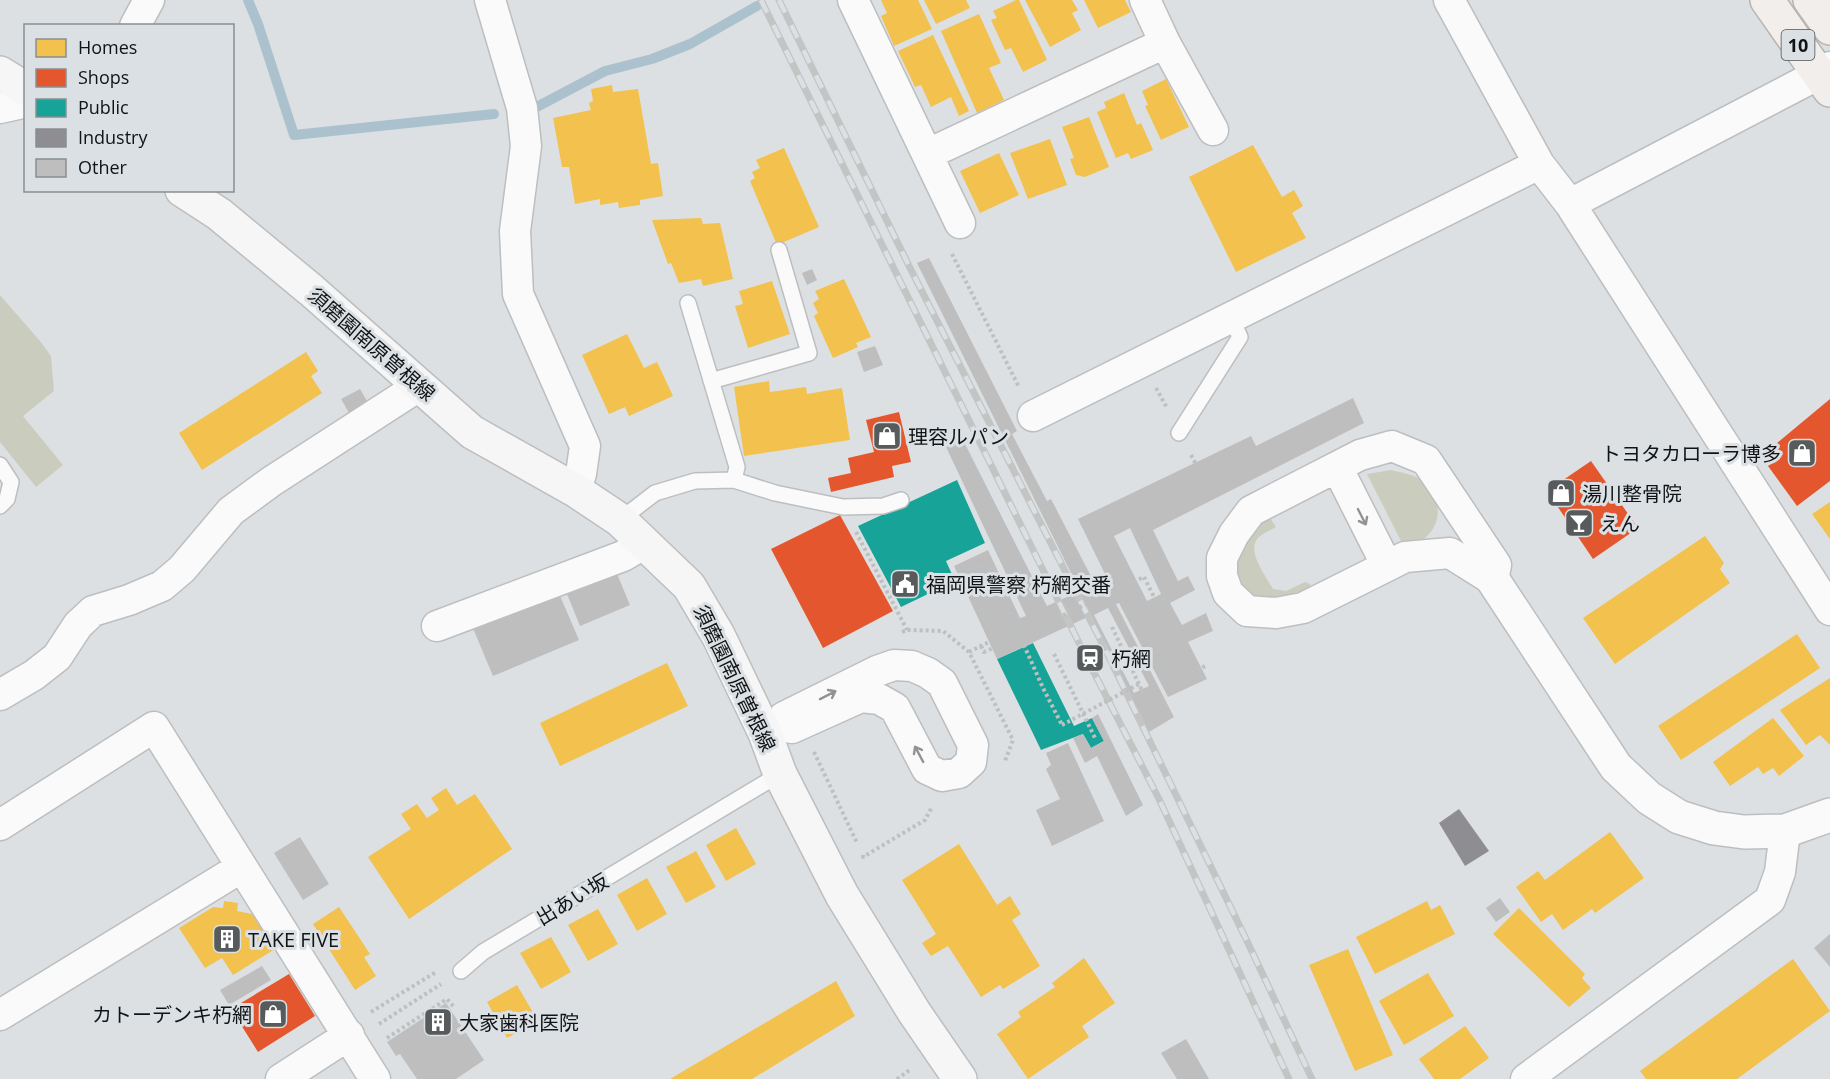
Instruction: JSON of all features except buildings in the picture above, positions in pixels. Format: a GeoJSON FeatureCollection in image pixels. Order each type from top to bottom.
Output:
{"type":"FeatureCollection","features":[{"type":"Feature","properties":{"kind":"highway","name":"10"},"geometry":{"type":"LineString","coordinates":[[1767,0],[1826,77]]}},
{"type":"Feature","properties":{"kind":"highway","name":"10"},"geometry":{"type":"LineString","coordinates":[[1809,0],[1830,28]]}},
{"type":"Feature","properties":{"kind":"main road"},"geometry":{"type":"LineString","coordinates":[[0,73],[24,88]]}},
{"type":"Feature","properties":{"kind":"main road","name":"須磨園南原曽根線"},"geometry":{"type":"LineString","coordinates":[[185,192],[219,214],[311,290],[472,432],[575,490],[620,520],[689,586],[774,730],[780,774],[842,896],[914,1012],[960,1079]]}},
{"type":"Feature","properties":{"kind":"street"},"geometry":{"type":"LineString","coordinates":[[136,24],[149,0]]}},
{"type":"Feature","properties":{"kind":"street"},"geometry":{"type":"LineString","coordinates":[[490,0],[522,108],[526,146],[515,231],[518,294],[585,446],[581,474],[575,490]]}},
{"type":"Feature","properties":{"kind":"street"},"geometry":{"type":"LineString","coordinates":[[853,0],[960,223]]}},
{"type":"Feature","properties":{"kind":"street"},"geometry":{"type":"LineString","coordinates":[[1145,0],[1165,43],[1213,130]]}},
{"type":"Feature","properties":{"kind":"street"},"geometry":{"type":"LineString","coordinates":[[1449,0],[1539,164],[1570,204],[1830,610]]}},
{"type":"Feature","properties":{"kind":"street"},"geometry":{"type":"LineString","coordinates":[[928,154],[1165,43]]}},
{"type":"Feature","properties":{"kind":"street"},"geometry":{"type":"LineString","coordinates":[[1570,204],[1826,77]]}},
{"type":"Feature","properties":{"kind":"street"},"geometry":{"type":"LineString","coordinates":[[0,108],[18,104],[24,100]]}},
{"type":"Feature","properties":{"kind":"street"},"geometry":{"type":"LineString","coordinates":[[1033,416],[1539,164]]}},
{"type":"Feature","properties":{"kind":"street"},"geometry":{"type":"LineString","coordinates":[[0,693],[34,675],[57,657],[78,625],[93,611],[129,600],[162,586],[182,569],[231,512],[272,481],[418,386]]}},
{"type":"Feature","properties":{"kind":"street"},"geometry":{"type":"LineString","coordinates":[[1493,580],[1496,565],[1426,460],[1392,446],[1360,455],[1251,512],[1233,534],[1222,558],[1222,576],[1228,593],[1247,611],[1276,613],[1303,608],[1405,557],[1450,553],[1493,580],[1616,767],[1649,798],[1679,817],[1714,828],[1744,832],[1785,831],[1830,815]]}},
{"type":"Feature","properties":{"kind":"street"},"geometry":{"type":"LineString","coordinates":[[1337,467],[1387,566]]}},
{"type":"Feature","properties":{"kind":"street"},"geometry":{"type":"LineString","coordinates":[[437,626],[623,556],[645,543]]}},
{"type":"Feature","properties":{"kind":"street"},"geometry":{"type":"LineString","coordinates":[[894,665],[912,666],[942,683],[974,746],[971,762],[959,772],[942,776],[927,769],[895,708],[879,699],[861,697],[792,728],[774,730],[784,717],[877,671],[894,665]]}},
{"type":"Feature","properties":{"kind":"street"},"geometry":{"type":"LineString","coordinates":[[0,825],[154,727],[242,867],[360,1032],[375,1079]]}},
{"type":"Feature","properties":{"kind":"street"},"geometry":{"type":"LineString","coordinates":[[1526,1079],[1770,900],[1780,872],[1785,831]]}},
{"type":"Feature","properties":{"kind":"street"},"geometry":{"type":"LineString","coordinates":[[0,1015],[242,867]]}},
{"type":"Feature","properties":{"kind":"street"},"geometry":{"type":"LineString","coordinates":[[281,1079],[360,1032]]}},
{"type":"Feature","properties":{"kind":"lane"},"geometry":{"type":"LineString","coordinates":[[711,381],[809,353],[780,250]]}},
{"type":"Feature","properties":{"kind":"lane"},"geometry":{"type":"LineString","coordinates":[[688,303],[738,467],[734,480]]}},
{"type":"Feature","properties":{"kind":"lane"},"geometry":{"type":"LineString","coordinates":[[1179,433],[1240,337],[1231,317]]}},
{"type":"Feature","properties":{"kind":"lane"},"geometry":{"type":"LineString","coordinates":[[0,465],[11,482],[7,500],[0,506]]}},
{"type":"Feature","properties":{"kind":"lane"},"geometry":{"type":"LineString","coordinates":[[620,520],[655,493],[695,481],[734,480],[775,493],[843,507],[883,506],[901,501]]}},
{"type":"Feature","properties":{"kind":"lane","name":"出あい坂"},"geometry":{"type":"LineString","coordinates":[[461,971],[483,952],[780,774]]}},
{"type":"Feature","properties":{"kind":"path"},"geometry":{"type":"LineString","coordinates":[[960,223],[940,230],[1033,416]]}},
{"type":"Feature","properties":{"kind":"path"},"geometry":{"type":"LineString","coordinates":[[1205,666],[1173,685],[1093,520],[1198,468],[1210,492]]}},
{"type":"Feature","properties":{"kind":"path"},"geometry":{"type":"LineString","coordinates":[[1099,533],[1203,480]]}},
{"type":"Feature","properties":{"kind":"path"},"geometry":{"type":"LineString","coordinates":[[843,507],[907,630]]}},
{"type":"Feature","properties":{"kind":"path"},"geometry":{"type":"LineString","coordinates":[[969,652],[995,639],[966,572],[987,562],[1062,725],[1139,684]]}},
{"type":"Feature","properties":{"kind":"path"},"geometry":{"type":"LineString","coordinates":[[981,565],[1013,638]]}},
{"type":"Feature","properties":{"kind":"path"},"geometry":{"type":"LineString","coordinates":[[981,646],[984,652],[1144,577],[1157,603],[1170,596]]}},
{"type":"Feature","properties":{"kind":"path"},"geometry":{"type":"LineString","coordinates":[[1112,627],[1147,701]]}},
{"type":"Feature","properties":{"kind":"path"},"geometry":{"type":"LineString","coordinates":[[1054,654],[1095,738]]}},
{"type":"Feature","properties":{"kind":"path"},"geometry":{"type":"LineString","coordinates":[[814,745],[813,752],[863,857],[925,820],[935,802]]}},
{"type":"Feature","properties":{"kind":"path"},"geometry":{"type":"LineString","coordinates":[[370,1013],[438,971]]}},
{"type":"Feature","properties":{"kind":"path"},"geometry":{"type":"LineString","coordinates":[[360,1032],[461,971]]}},
{"type":"Feature","properties":{"kind":"path"},"geometry":{"type":"LineString","coordinates":[[377,1044],[447,999],[454,1007]]}},
{"type":"Feature","properties":{"kind":"path"},"geometry":{"type":"LineString","coordinates":[[897,1079],[912,1068]]}},
{"type":"Feature","properties":{"kind":"green space"},"geometry":{"type":"Polygon","coordinates":[[[0,295],[51,356],[54,391],[23,416],[63,465],[36,487],[0,442],[0,295]]]}},
{"type":"Feature","properties":{"kind":"green space"},"geometry":{"type":"Polygon","coordinates":[[[1391,470],[1408,474],[1425,483],[1437,504],[1437,520],[1434,527],[1424,539],[1405,549],[1367,474],[1391,470]]]}},
{"type":"Feature","properties":{"kind":"green space"},"geometry":{"type":"Polygon","coordinates":[[[1269,516],[1276,527],[1259,537],[1254,549],[1262,570],[1273,589],[1286,591],[1305,582],[1310,584],[1312,591],[1292,599],[1256,597],[1243,590],[1236,578],[1235,560],[1254,530],[1269,516]]]}},
{"type":"Feature","properties":{"kind":"waterway"},"geometry":{"type":"LineString","coordinates":[[248,0],[294,135],[494,114]]}},
{"type":"Feature","properties":{"kind":"waterway"},"geometry":{"type":"LineString","coordinates":[[529,111],[605,71],[652,59],[690,44],[757,6]]}},
{"type":"Feature","properties":{"kind":"railway"},"geometry":{"type":"LineString","coordinates":[[761,0],[1087,659],[1159,799],[1289,1079]]}},
{"type":"Feature","properties":{"kind":"railway"},"geometry":{"type":"LineString","coordinates":[[779,0],[910,268],[1105,649],[1312,1079]]}},
{"type":"Feature","properties":{"kind":"place","name":"理容ルパン"},"geometry":{"type":"Point","coordinates":[887,436]}},
{"type":"Feature","properties":{"kind":"place","name":"トヨタカローラ博多"},"geometry":{"type":"Point","coordinates":[1802,453]}},
{"type":"Feature","properties":{"kind":"place","name":"湯川整骨院"},"geometry":{"type":"Point","coordinates":[1561,493]}},
{"type":"Feature","properties":{"kind":"place","name":"えん"},"geometry":{"type":"Point","coordinates":[1579,523]}},
{"type":"Feature","properties":{"kind":"place","name":"福岡県警察 朽網交番"},"geometry":{"type":"Point","coordinates":[905,584]}},
{"type":"Feature","properties":{"kind":"place","name":"朽網"},"geometry":{"type":"Point","coordinates":[1090,658]}},
{"type":"Feature","properties":{"kind":"place","name":"TAKE FIVE"},"geometry":{"type":"Point","coordinates":[227,939]}},
{"type":"Feature","properties":{"kind":"place","name":"カトーデンキ朽網"},"geometry":{"type":"Point","coordinates":[273,1014]}},
{"type":"Feature","properties":{"kind":"place","name":"大家歯科医院"},"geometry":{"type":"Point","coordinates":[438,1022]}}]}
